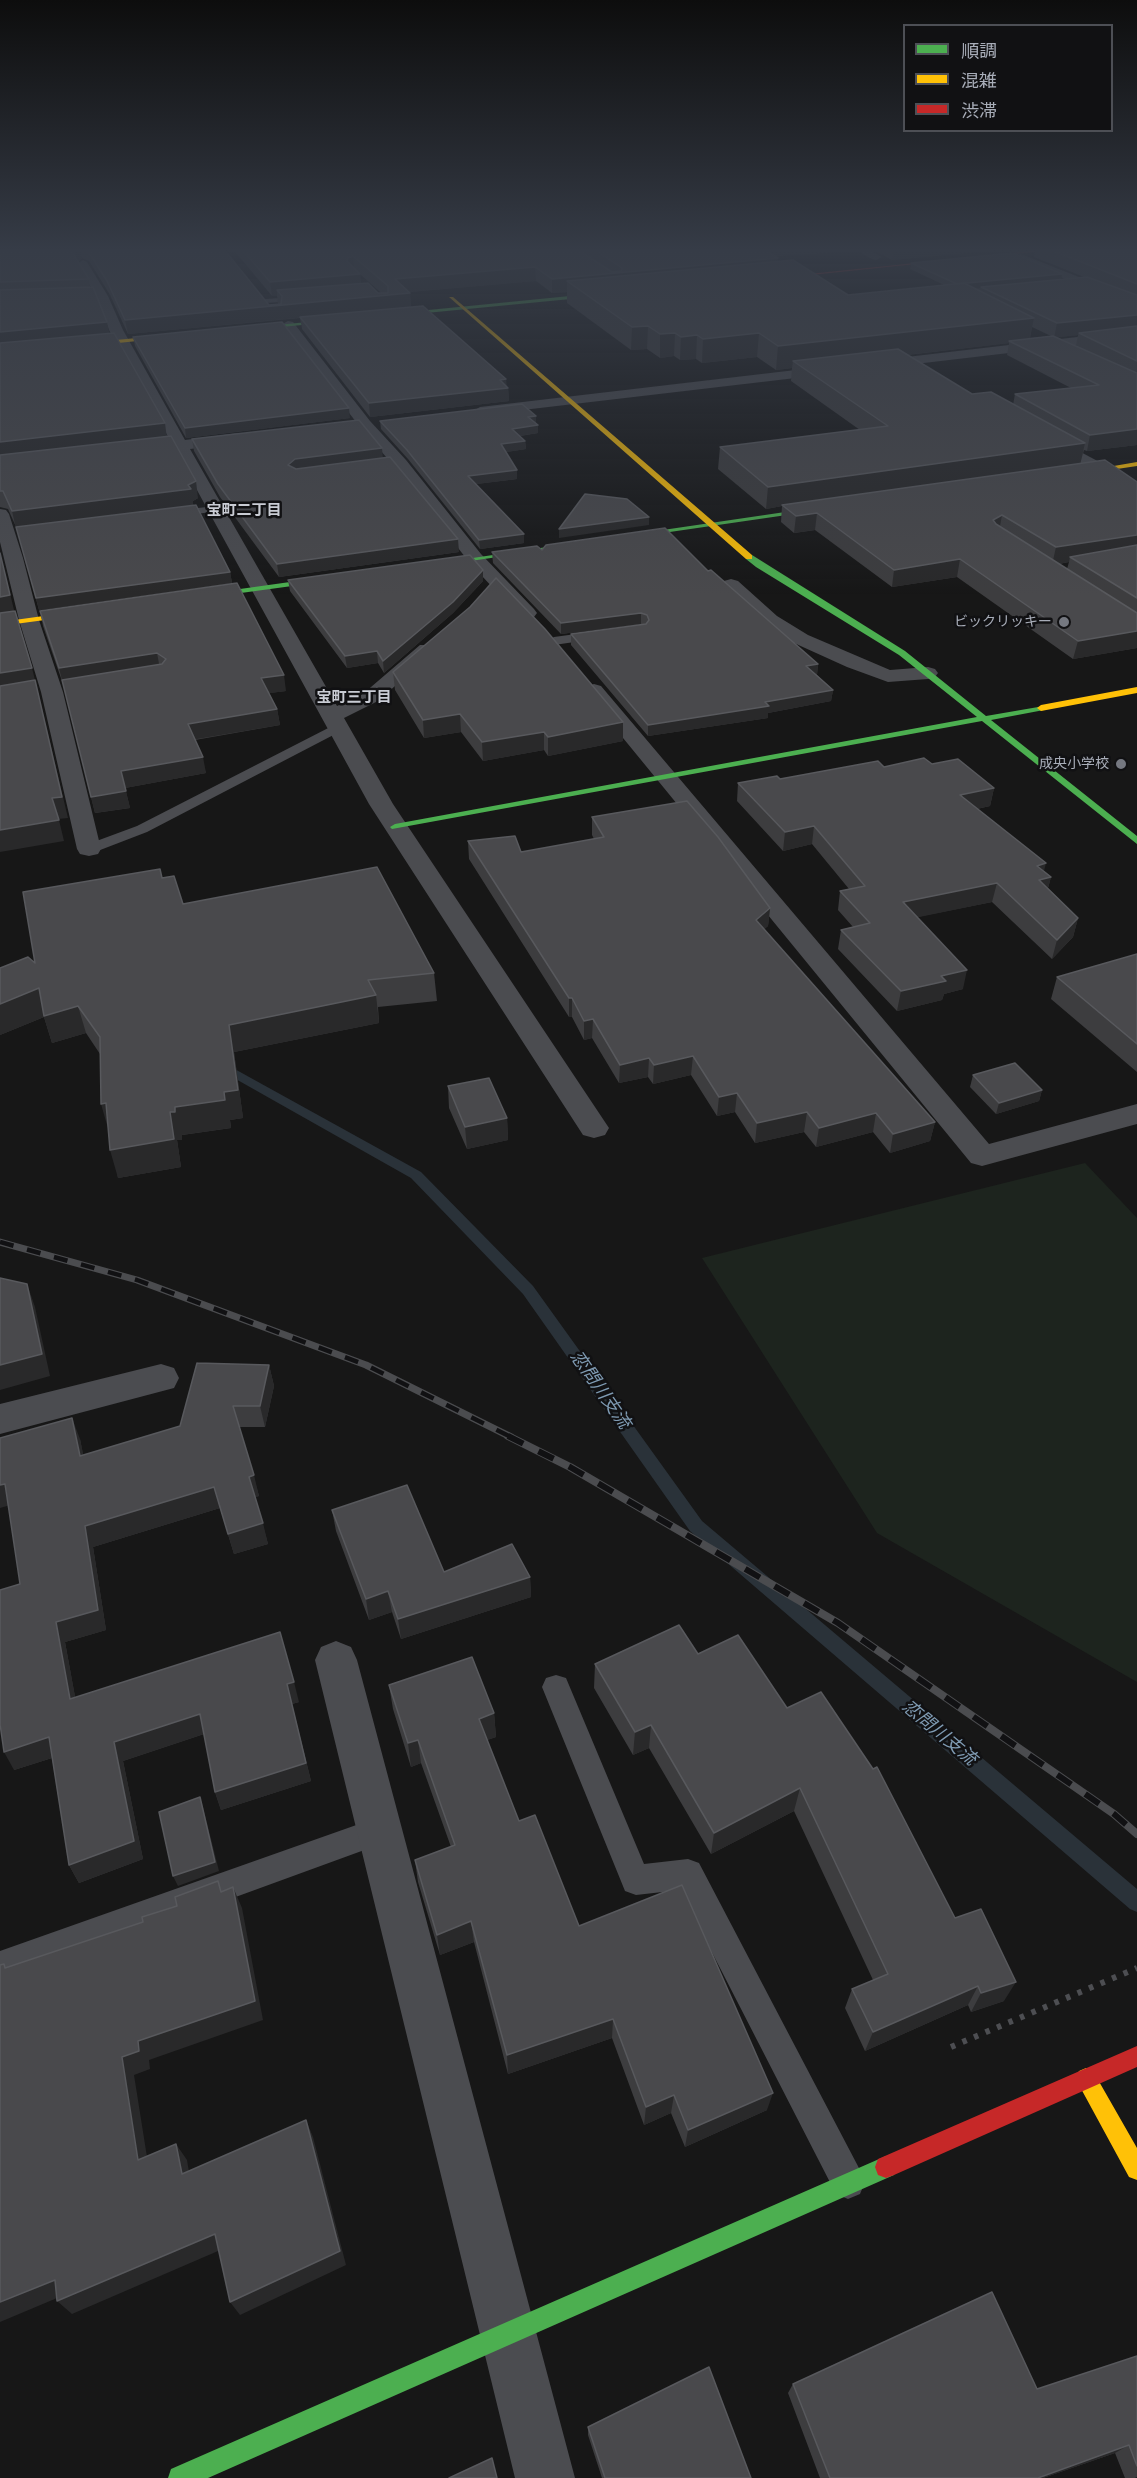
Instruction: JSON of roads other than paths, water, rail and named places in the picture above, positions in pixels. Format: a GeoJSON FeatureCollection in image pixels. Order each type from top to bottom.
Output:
{"type":"FeatureCollection","features":[{"type":"Feature","properties":{"kind":"street"},"geometry":{"type":"LineString","coordinates":[[136,364],[395,827],[594,1128]]}},
{"type":"Feature","properties":{"kind":"street"},"geometry":{"type":"LineString","coordinates":[[312,364],[353,425],[394,463],[475,558],[490,588],[554,641],[982,1156],[1137,1114]]}},
{"type":"Feature","properties":{"kind":"street"},"geometry":{"type":"LineString","coordinates":[[528,364],[715,524],[759,565],[867,629],[928,673],[1137,841]]}},
{"type":"Feature","properties":{"kind":"street"},"geometry":{"type":"LineString","coordinates":[[469,412],[878,364]]}},
{"type":"Feature","properties":{"kind":"street"},"geometry":{"type":"LineString","coordinates":[[915,364],[929,372]]}},
{"type":"Feature","properties":{"kind":"street"},"geometry":{"type":"LineString","coordinates":[[353,425],[388,421]]}},
{"type":"Feature","properties":{"kind":"street"},"geometry":{"type":"LineString","coordinates":[[1030,429],[1137,489]]}},
{"type":"Feature","properties":{"kind":"street"},"geometry":{"type":"LineString","coordinates":[[113,453],[250,437]]}},
{"type":"Feature","properties":{"kind":"street"},"geometry":{"type":"LineString","coordinates":[[1054,476],[1137,464]]}},
{"type":"Feature","properties":{"kind":"street"},"geometry":{"type":"LineString","coordinates":[[419,566],[843,506]]}},
{"type":"Feature","properties":{"kind":"street"},"geometry":{"type":"LineString","coordinates":[[0,514],[12,534],[7,559],[52,692],[89,849]]}},
{"type":"Feature","properties":{"kind":"street"},"geometry":{"type":"LineString","coordinates":[[182,599],[352,576]]}},
{"type":"Feature","properties":{"kind":"street"},"geometry":{"type":"LineString","coordinates":[[731,585],[770,620],[801,639],[854,663],[888,676],[928,673]]}},
{"type":"Feature","properties":{"kind":"street"},"geometry":{"type":"LineString","coordinates":[[0,624],[99,611]]}},
{"type":"Feature","properties":{"kind":"street"},"geometry":{"type":"LineString","coordinates":[[335,722],[371,697],[444,634]]}},
{"type":"Feature","properties":{"kind":"street"},"geometry":{"type":"LineString","coordinates":[[395,827],[1137,690]]}},
{"type":"Feature","properties":{"kind":"street"},"geometry":{"type":"LineString","coordinates":[[0,1419],[161,1378]]}},
{"type":"Feature","properties":{"kind":"street"},"geometry":{"type":"LineString","coordinates":[[336,1660],[545,2478]]}},
{"type":"Feature","properties":{"kind":"street"},"geometry":{"type":"LineString","coordinates":[[180,2478],[506,2332],[1137,2056]]}},
{"type":"Feature","properties":{"kind":"street"},"geometry":{"type":"LineString","coordinates":[[1086,2078],[1137,2169]]}},
{"type":"Feature","properties":{"kind":"lane"},"geometry":{"type":"LineString","coordinates":[[158,516],[216,509]]}},
{"type":"Feature","properties":{"kind":"lane"},"geometry":{"type":"LineString","coordinates":[[554,641],[608,634]]}},
{"type":"Feature","properties":{"kind":"lane"},"geometry":{"type":"LineString","coordinates":[[89,849],[142,829],[335,722]]}},
{"type":"Feature","properties":{"kind":"lane"},"geometry":{"type":"LineString","coordinates":[[556,1687],[636,1880],[688,1874],[848,2182]]}},
{"type":"Feature","properties":{"kind":"lane"},"geometry":{"type":"LineString","coordinates":[[0,1967],[379,1831]]}},
{"type":"Feature","properties":{"kind":"waterway","name":"恋問川支流"},"geometry":{"type":"LineString","coordinates":[[222,1066],[416,1175],[528,1290],[696,1526],[1137,1902]]}},
{"type":"Feature","properties":{"kind":"railway"},"geometry":{"type":"LineString","coordinates":[[0,1242],[137,1280],[366,1365],[511,1437]]}},
{"type":"Feature","properties":{"kind":"railway"},"geometry":{"type":"LineString","coordinates":[[508,1436],[570,1467],[838,1623],[1114,1814],[1137,1834]]}},
{"type":"Feature","properties":{"kind":"place","name":"ビックリッキー"},"geometry":{"type":"Point","coordinates":[1064,622]}},
{"type":"Feature","properties":{"kind":"place","name":"成央小学校"},"geometry":{"type":"Point","coordinates":[1121,764]}},
{"type":"Feature","properties":{"kind":"district","name":"宝町二丁目"},"geometry":{"type":"Point","coordinates":[244,511]}},
{"type":"Feature","properties":{"kind":"district","name":"宝町三丁目"},"geometry":{"type":"Point","coordinates":[354,698]}}]}
